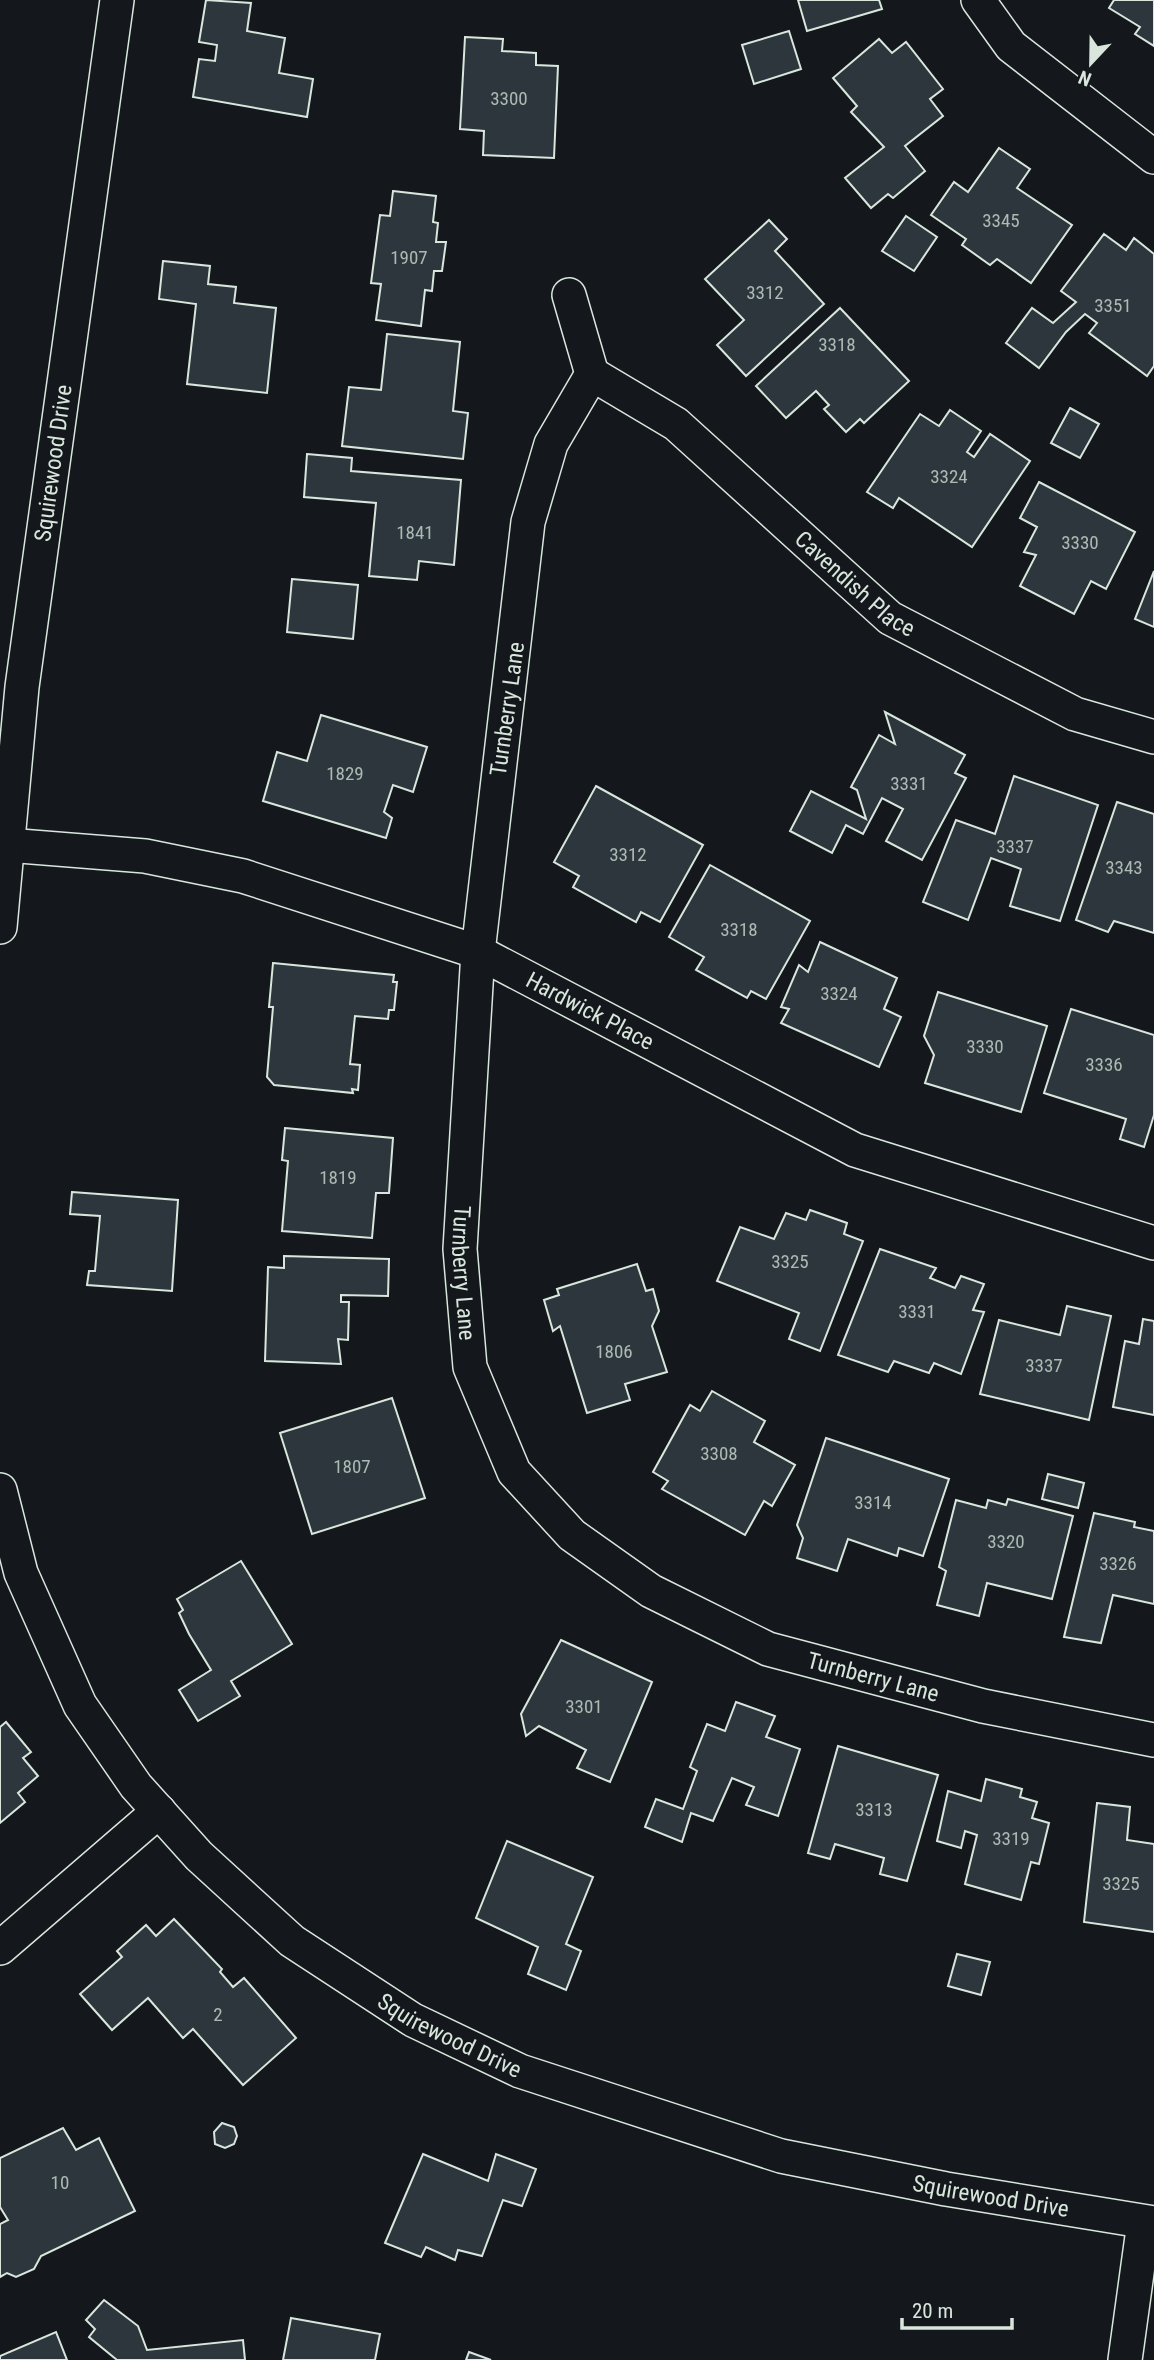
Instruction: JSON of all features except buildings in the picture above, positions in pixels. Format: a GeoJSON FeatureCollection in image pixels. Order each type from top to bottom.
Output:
{"type":"FeatureCollection","features":[{"type":"Feature","properties":{"kind":"street","name":"Squirewood Drive"},"geometry":{"type":"LineString","coordinates":[[0,927],[22,687],[117,0]]}},
{"type":"Feature","properties":{"kind":"street"},"geometry":{"type":"LineString","coordinates":[[978,0],[1011,47],[1154,157]]}},
{"type":"Feature","properties":{"kind":"street"},"geometry":{"type":"LineString","coordinates":[[569,295],[592,374]]}},
{"type":"Feature","properties":{"kind":"street","name":"Cavendish Place"},"geometry":{"type":"LineString","coordinates":[[592,374],[676,424],[890,618],[1063,708],[1154,737]]}},
{"type":"Feature","properties":{"kind":"street","name":"Turnberry Lane"},"geometry":{"type":"LineString","coordinates":[[592,374],[551,444],[528,522],[478,952],[460,1249],[470,1367],[514,1472],[572,1535],[651,1591],[768,1649],[983,1706],[1154,1740]]}},
{"type":"Feature","properties":{"kind":"street","name":"Hardwick Place"},"geometry":{"type":"LineString","coordinates":[[8,845],[145,856],[243,876],[478,952],[855,1150],[1154,1243]]}},
{"type":"Feature","properties":{"kind":"street","name":"Squirewood Drive"},"geometry":{"type":"LineString","coordinates":[[0,1490],[21,1573],[80,1705],[136,1786],[199,1856],[292,1941],[413,2020],[520,2071],[781,2156],[946,2189],[1149,2222]]}},
{"type":"Feature","properties":{"kind":"street"},"geometry":{"type":"LineString","coordinates":[[0,1948],[159,1811]]}},
{"type":"Feature","properties":{"kind":"street"},"geometry":{"type":"LineString","coordinates":[[1125,2360],[1149,2222]]}}]}
